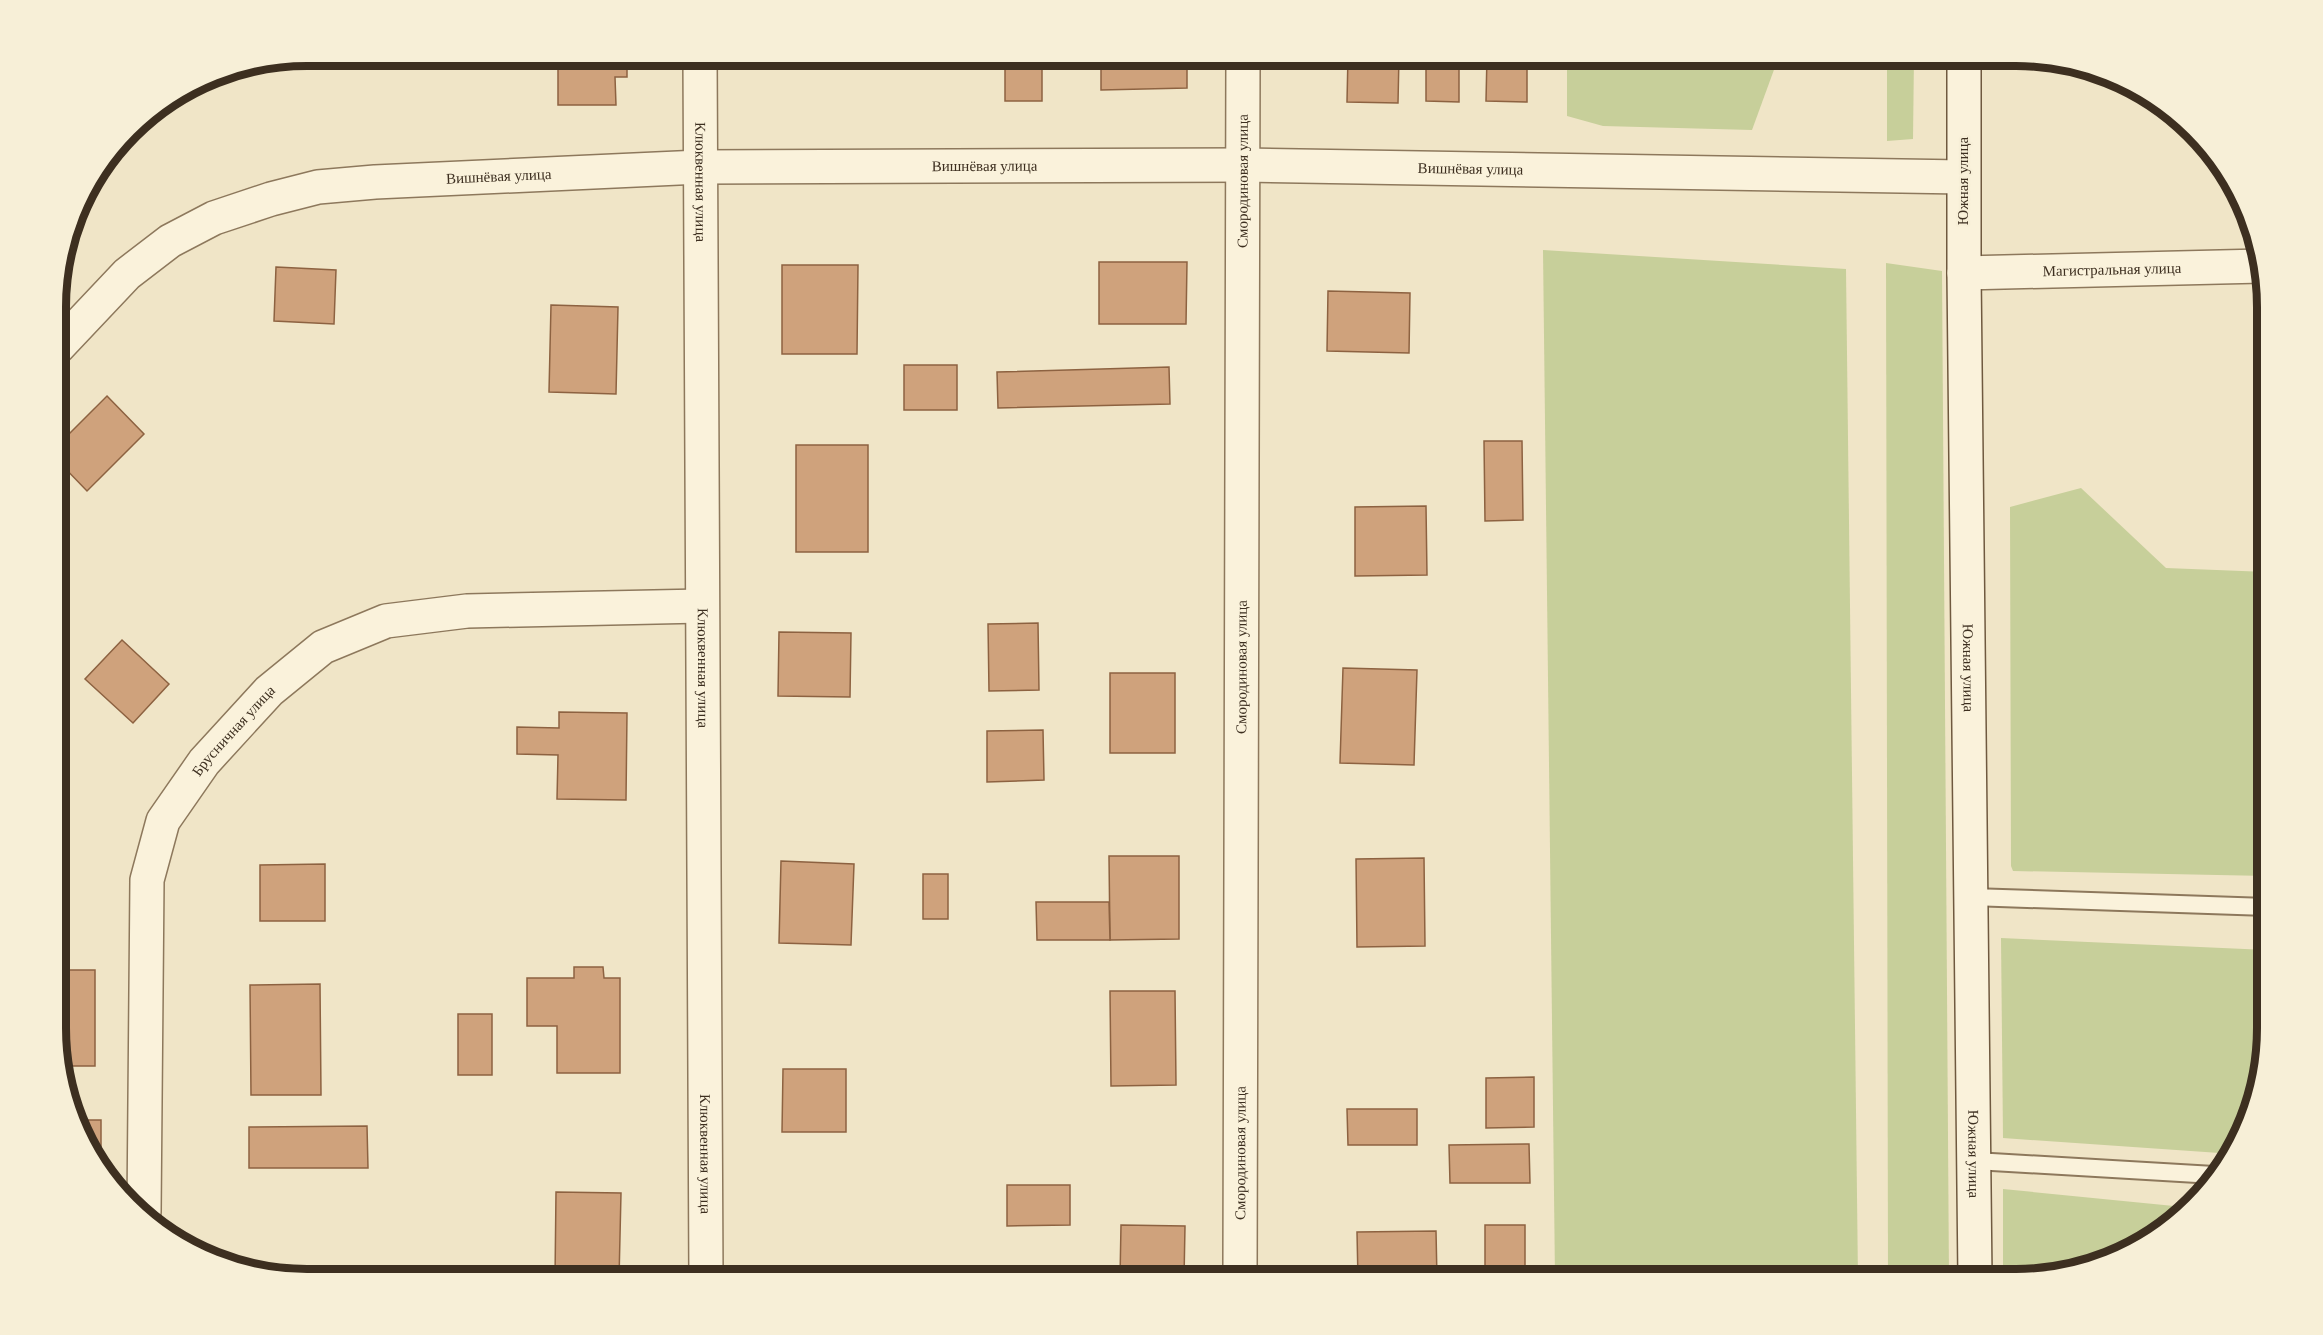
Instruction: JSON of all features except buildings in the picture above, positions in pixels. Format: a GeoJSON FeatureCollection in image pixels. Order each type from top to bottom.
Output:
{"type":"FeatureCollection","features":[{"type":"Feature","properties":{"kind":"street","name":"Клюквенная улица"},"geometry":{"type":"LineString","coordinates":[[700,66],[706,1269]]}},
{"type":"Feature","properties":{"kind":"street","name":"Смородиновая улица"},"geometry":{"type":"LineString","coordinates":[[1240,1269],[1244,66]]}},
{"type":"Feature","properties":{"kind":"street","name":"Южная улица"},"geometry":{"type":"LineString","coordinates":[[1964,66],[1963,177],[1975,1269]]}},
{"type":"Feature","properties":{"kind":"street","name":"Вишнёвая улица"},"geometry":{"type":"LineString","coordinates":[[66,338],[127,274],[170,241],[214,218],[271,199],[318,187],[375,182],[700,167],[1245,165],[1963,177]]}},
{"type":"Feature","properties":{"kind":"street","name":"Магистральная улица"},"geometry":{"type":"LineString","coordinates":[[1964,273],[2253,266]]}},
{"type":"Feature","properties":{"kind":"street","name":"Брусничная улица"},"geometry":{"type":"LineString","coordinates":[[144,1206],[147,880],[163,821],[204,762],[269,691],[323,647],[386,621],[467,611],[702,606]]}},
{"type":"Feature","properties":{"kind":"lane"},"geometry":{"type":"LineString","coordinates":[[1971,897],[2257,907]]}},
{"type":"Feature","properties":{"kind":"lane"},"geometry":{"type":"LineString","coordinates":[[1975,1161],[2207,1175]]}},
{"type":"Feature","properties":{"kind":"green space"},"geometry":{"type":"Polygon","coordinates":[[[1567,66],[1775,66],[1752,130],[1603,126],[1567,116],[1567,66]]]}},
{"type":"Feature","properties":{"kind":"green space"},"geometry":{"type":"Polygon","coordinates":[[[1887,66],[1914,66],[1913,139],[1887,141],[1887,66]]]}},
{"type":"Feature","properties":{"kind":"green space"},"geometry":{"type":"Polygon","coordinates":[[[1543,250],[1846,269],[1858,1269],[1555,1269],[1543,250]]]}},
{"type":"Feature","properties":{"kind":"green space"},"geometry":{"type":"Polygon","coordinates":[[[1886,263],[1942,271],[1949,1269],[1888,1269],[1886,263]]]}},
{"type":"Feature","properties":{"kind":"green space"},"geometry":{"type":"Polygon","coordinates":[[[2081,488],[2166,568],[2257,572],[2257,876],[2013,871],[2011,866],[2010,507],[2081,488]]]}},
{"type":"Feature","properties":{"kind":"green space"},"geometry":{"type":"Polygon","coordinates":[[[2001,938],[2257,950],[2255,1060],[2244,1106],[2222,1153],[2003,1138],[2001,938]]]}},
{"type":"Feature","properties":{"kind":"green space"},"geometry":{"type":"Polygon","coordinates":[[[2003,1189],[2178,1206],[2137,1237],[2108,1251],[2079,1261],[2048,1267],[2003,1269],[2003,1189]]]}}]}
